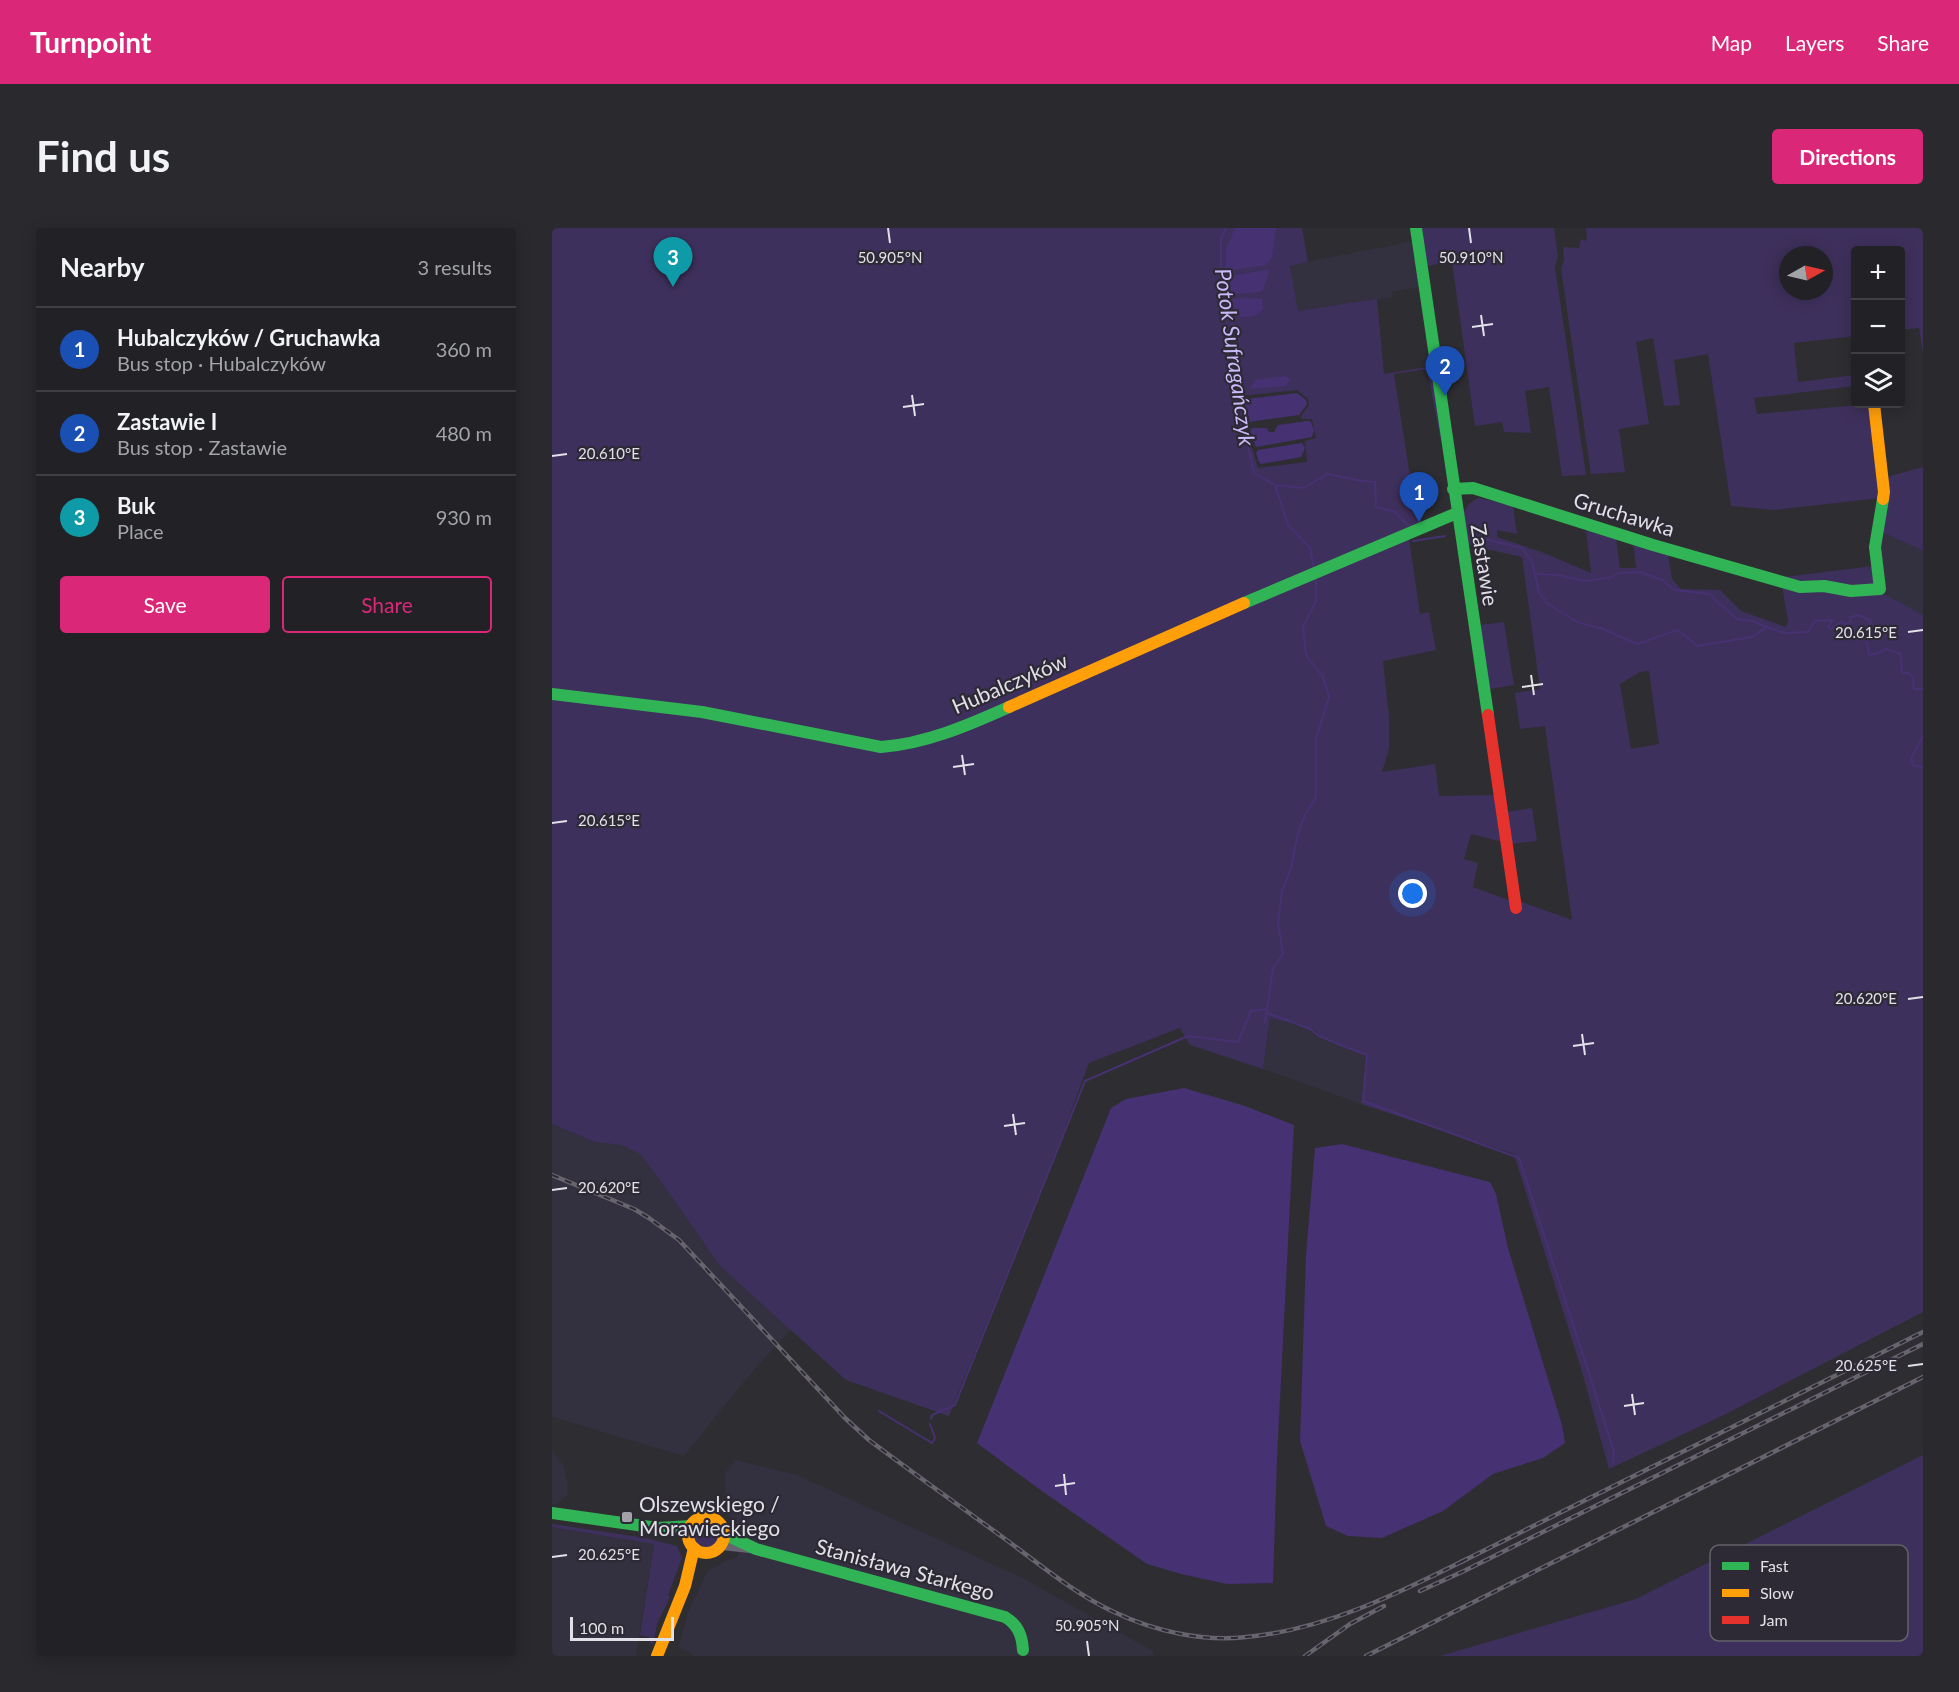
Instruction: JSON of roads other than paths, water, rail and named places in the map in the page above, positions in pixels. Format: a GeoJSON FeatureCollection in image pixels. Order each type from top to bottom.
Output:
{"type":"FeatureCollection","features":[{"type":"Feature","properties":{"kind":"street","name":"Zastawie"},"geometry":{"type":"LineString","coordinates":[[1416,228],[1516,908]]}},
{"type":"Feature","properties":{"kind":"street","name":"Gruchawka"},"geometry":{"type":"LineString","coordinates":[[1454,489],[1473,489],[1653,545],[1800,587],[1824,586],[1851,591],[1880,589],[1875,548],[1884,492],[1874,408]]}},
{"type":"Feature","properties":{"kind":"street","name":"Hubalczyków"},"geometry":{"type":"LineString","coordinates":[[552,694],[702,712],[858,744],[881,747],[897,746],[948,732],[995,713],[1229,609],[1457,513]]}},
{"type":"Feature","properties":{"kind":"street"},"geometry":{"type":"LineString","coordinates":[[552,1513],[658,1528],[691,1526],[699,1519],[712,1518],[720,1523],[723,1540],[712,1553],[706,1554],[701,1560],[687,1589],[664,1656]]}},
{"type":"Feature","properties":{"kind":"street"},"geometry":{"type":"LineString","coordinates":[[657,1656],[694,1555],[691,1544],[691,1526]]}},
{"type":"Feature","properties":{"kind":"street"},"geometry":{"type":"LineString","coordinates":[[658,1528],[706,1554]]}},
{"type":"Feature","properties":{"kind":"street","name":"Stanisława Starkego"},"geometry":{"type":"LineString","coordinates":[[723,1540],[1005,1617],[1014,1622],[1020,1630],[1023,1650]]}},
{"type":"Feature","properties":{"kind":"waterway","name":"Potok Sufragańczyk"},"geometry":{"type":"LineString","coordinates":[[1226,228],[1221,239],[1221,276],[1234,330],[1235,394],[1240,425],[1247,442],[1254,473],[1275,485],[1304,488],[1327,474],[1375,482],[1376,507],[1395,512],[1408,525]]}},
{"type":"Feature","properties":{"kind":"waterway"},"geometry":{"type":"LineString","coordinates":[[1275,485],[1288,525],[1310,548],[1314,569]]}},
{"type":"Feature","properties":{"kind":"waterway","name":"Potok Sufragańczyk"},"geometry":{"type":"LineString","coordinates":[[1413,541],[1445,536]]}},
{"type":"Feature","properties":{"kind":"waterway","name":"Potok Sufragańczyk"},"geometry":{"type":"LineString","coordinates":[[1471,536],[1522,548],[1532,561],[1539,592],[1548,604],[1577,622],[1603,629],[1637,644],[1678,630],[1697,646],[1752,637],[1767,627],[1785,633],[1808,632],[1815,621],[1833,620],[1828,627],[1831,629],[1843,621],[1845,625],[1850,622],[1851,617],[1858,615],[1871,621],[1866,637],[1869,655],[1886,649],[1901,654],[1902,673],[1909,673],[1913,678],[1914,689],[1923,689]]}},
{"type":"Feature","properties":{"kind":"waterway"},"geometry":{"type":"LineString","coordinates":[[1536,574],[1557,575],[1585,581],[1612,577],[1619,573],[1640,572],[1662,580],[1675,590],[1709,594],[1737,619],[1752,621],[1767,627]]}},
{"type":"Feature","properties":{"kind":"waterway"},"geometry":{"type":"LineString","coordinates":[[1265,1023],[1273,968],[1283,954],[1278,922],[1282,891],[1291,868],[1298,833],[1316,797],[1316,739],[1329,697],[1323,677],[1306,655],[1303,627],[1316,601],[1316,580]]}},
{"type":"Feature","properties":{"kind":"waterway","name":"Potok Sufragańczyk"},"geometry":{"type":"LineString","coordinates":[[1923,736],[1911,759],[1914,766],[1923,767]]}},
{"type":"Feature","properties":{"kind":"waterway"},"geometry":{"type":"LineString","coordinates":[[931,1419],[932,1415],[955,1405],[1085,1081],[1188,1036],[1238,1042],[1251,1011],[1267,1009]]}},
{"type":"Feature","properties":{"kind":"waterway"},"geometry":{"type":"LineString","coordinates":[[1267,1013],[1310,1029],[1333,1042]]}},
{"type":"Feature","properties":{"kind":"waterway"},"geometry":{"type":"LineString","coordinates":[[1335,1043],[1367,1055],[1363,1101],[1519,1158],[1614,1452],[1613,1462]]}},
{"type":"Feature","properties":{"kind":"waterway"},"geometry":{"type":"LineString","coordinates":[[879,1411],[932,1443],[935,1438],[930,1424]]}},
{"type":"Feature","properties":{"kind":"railway"},"geometry":{"type":"LineString","coordinates":[[552,1175],[634,1209],[679,1240],[845,1418],[869,1440],[1070,1586],[1129,1619],[1162,1630],[1212,1638],[1275,1633],[1304,1627],[1360,1608],[1467,1559]]}},
{"type":"Feature","properties":{"kind":"railway"},"geometry":{"type":"LineString","coordinates":[[1461,1562],[1923,1332]]}},
{"type":"Feature","properties":{"kind":"railway"},"geometry":{"type":"LineString","coordinates":[[1420,1591],[1923,1344]]}},
{"type":"Feature","properties":{"kind":"railway"},"geometry":{"type":"LineString","coordinates":[[1366,1656],[1923,1377]]}},
{"type":"Feature","properties":{"kind":"railway"},"geometry":{"type":"LineString","coordinates":[[1305,1656],[1350,1624],[1384,1606]]}},
{"type":"Feature","properties":{"kind":"place","name":"Buk"},"geometry":{"type":"Point","coordinates":[673,287]}},
{"type":"Feature","properties":{"kind":"place","name":"Zastawie I"},"geometry":{"type":"Point","coordinates":[1445,396]}},
{"type":"Feature","properties":{"kind":"place","name":"Hubalczyków / Gruchawka"},"geometry":{"type":"Point","coordinates":[1419,522]}},
{"type":"Feature","properties":{"kind":"place","name":"Olszewskiego / Morawieckiego"},"geometry":{"type":"Point","coordinates":[627,1517]}}]}
